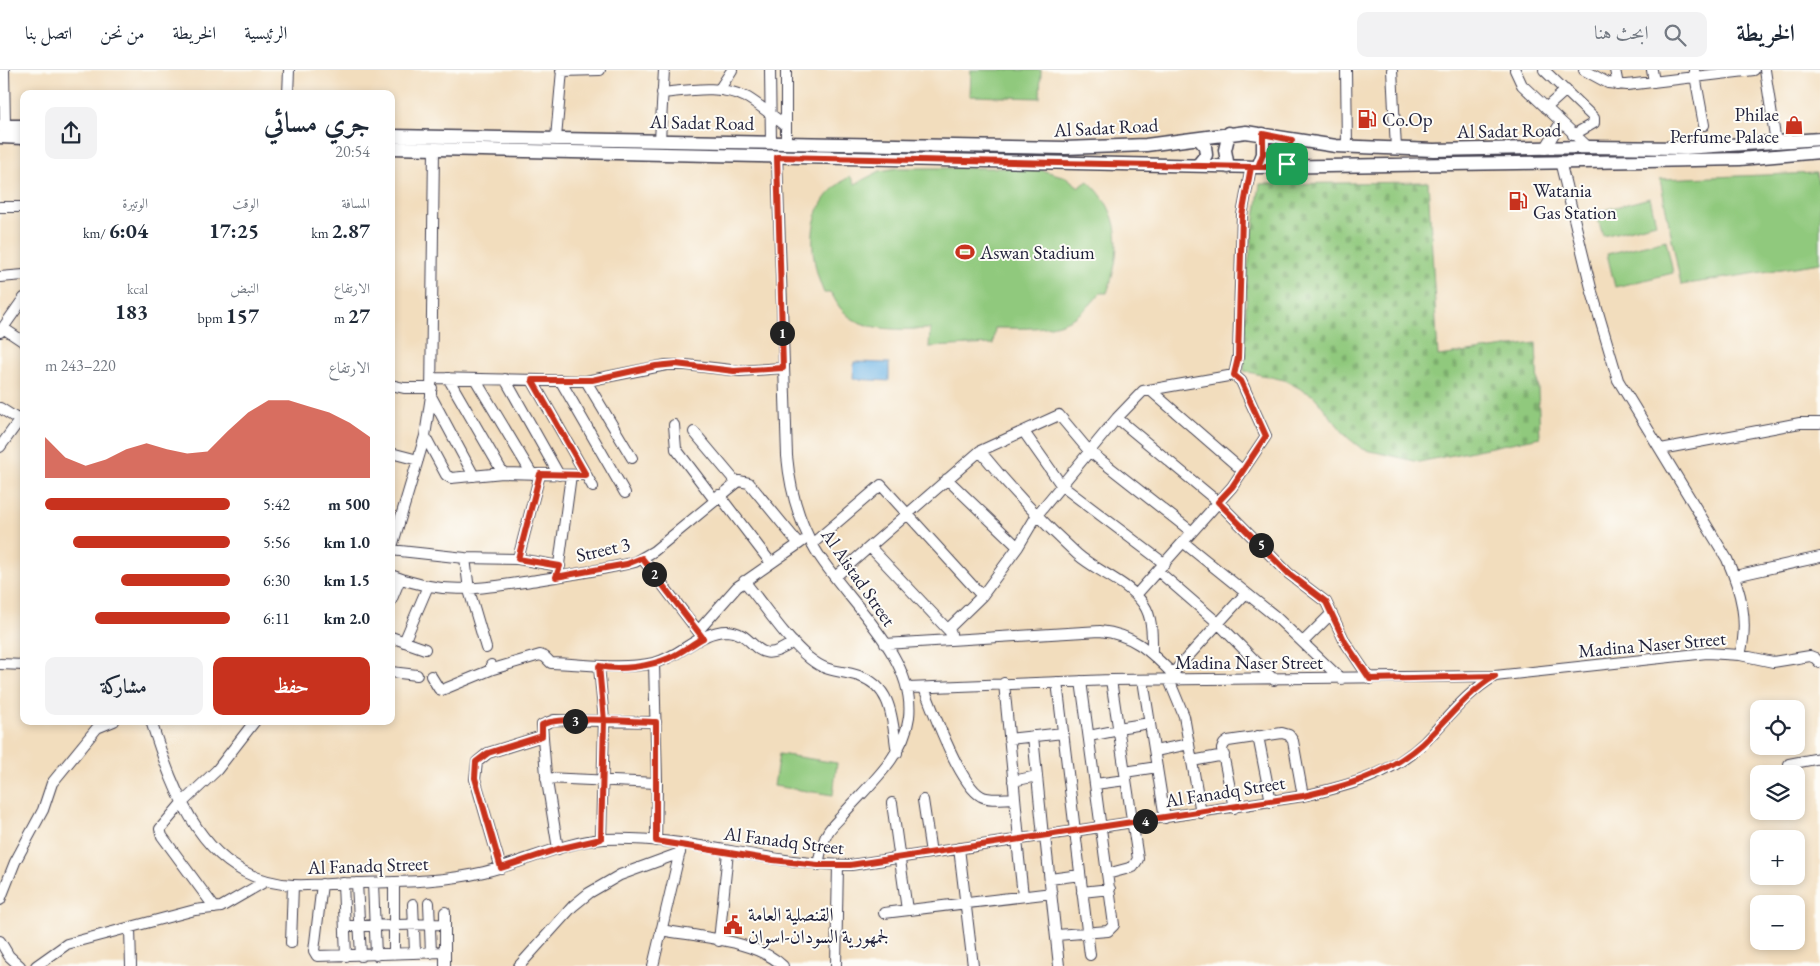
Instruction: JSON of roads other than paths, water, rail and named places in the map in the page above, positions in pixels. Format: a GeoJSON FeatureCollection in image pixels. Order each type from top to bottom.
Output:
{"type":"FeatureCollection","features":[{"type":"Feature","properties":{"kind":"main road"},"geometry":{"type":"LineString","coordinates":[[2,130],[20,127]]}},
{"type":"Feature","properties":{"kind":"main road"},"geometry":{"type":"LineString","coordinates":[[2,130],[20,137]]}},
{"type":"Feature","properties":{"kind":"main road","name":"Al Sadat Road"},"geometry":{"type":"LineString","coordinates":[[395,136],[1066,148],[1140,145],[1246,132],[1347,147],[1396,149],[1684,148],[1820,139]]}},
{"type":"Feature","properties":{"kind":"main road"},"geometry":{"type":"LineString","coordinates":[[1228,167],[1225,150],[1229,133]]}},
{"type":"Feature","properties":{"kind":"main road"},"geometry":{"type":"LineString","coordinates":[[1255,167],[1263,154],[1263,134]]}},
{"type":"Feature","properties":{"kind":"main road"},"geometry":{"type":"LineString","coordinates":[[1198,165],[1206,155],[1205,146],[1200,139]]}},
{"type":"Feature","properties":{"kind":"main road"},"geometry":{"type":"LineString","coordinates":[[1289,167],[1284,155],[1286,146],[1292,140]]}},
{"type":"Feature","properties":{"kind":"main road","name":"Al Sadat Road"},"geometry":{"type":"LineString","coordinates":[[395,148],[1228,167],[1740,159],[1820,152]]}},
{"type":"Feature","properties":{"kind":"street"},"geometry":{"type":"LineString","coordinates":[[2,130],[4,70]]}},
{"type":"Feature","properties":{"kind":"street"},"geometry":{"type":"LineString","coordinates":[[288,70],[288,90]]}},
{"type":"Feature","properties":{"kind":"street"},"geometry":{"type":"LineString","coordinates":[[556,138],[562,70],[600,70]]}},
{"type":"Feature","properties":{"kind":"street"},"geometry":{"type":"LineString","coordinates":[[660,140],[664,70]]}},
{"type":"Feature","properties":{"kind":"street"},"geometry":{"type":"LineString","coordinates":[[718,90],[732,70]]}},
{"type":"Feature","properties":{"kind":"street"},"geometry":{"type":"LineString","coordinates":[[770,70],[771,143]]}},
{"type":"Feature","properties":{"kind":"street"},"geometry":{"type":"LineString","coordinates":[[786,70],[786,143]]}},
{"type":"Feature","properties":{"kind":"street"},"geometry":{"type":"LineString","coordinates":[[1346,70],[1347,147]]}},
{"type":"Feature","properties":{"kind":"street"},"geometry":{"type":"LineString","coordinates":[[1392,70],[1396,149]]}},
{"type":"Feature","properties":{"kind":"street"},"geometry":{"type":"LineString","coordinates":[[1527,70],[1516,72],[1522,85],[1573,135],[1588,147]]}},
{"type":"Feature","properties":{"kind":"street"},"geometry":{"type":"LineString","coordinates":[[1544,70],[1594,118],[1590,127],[1573,135]]}},
{"type":"Feature","properties":{"kind":"street"},"geometry":{"type":"LineString","coordinates":[[1584,70],[1598,80],[1618,85],[1654,82],[1695,74],[1754,70]]}},
{"type":"Feature","properties":{"kind":"street"},"geometry":{"type":"LineString","coordinates":[[1615,70],[1618,85]]}},
{"type":"Feature","properties":{"kind":"street"},"geometry":{"type":"LineString","coordinates":[[1652,70],[1654,82]]}},
{"type":"Feature","properties":{"kind":"street"},"geometry":{"type":"LineString","coordinates":[[1765,70],[1776,143]]}},
{"type":"Feature","properties":{"kind":"street"},"geometry":{"type":"LineString","coordinates":[[1695,74],[1704,125]]}},
{"type":"Feature","properties":{"kind":"street"},"geometry":{"type":"LineString","coordinates":[[662,93],[708,88],[718,90],[747,98],[786,126]]}},
{"type":"Feature","properties":{"kind":"street"},"geometry":{"type":"LineString","coordinates":[[1546,108],[1566,90]]}},
{"type":"Feature","properties":{"kind":"street"},"geometry":{"type":"LineString","coordinates":[[1545,149],[1560,122]]}},
{"type":"Feature","properties":{"kind":"street"},"geometry":{"type":"LineString","coordinates":[[395,537],[424,436],[432,387],[434,149]]}},
{"type":"Feature","properties":{"kind":"street","name":"Al Aistad Street"},"geometry":{"type":"LineString","coordinates":[[777,157],[783,368],[789,477],[793,498],[810,541],[886,644],[900,665],[908,688],[909,715],[903,742],[897,754],[828,832],[818,865]]}},
{"type":"Feature","properties":{"kind":"street","name":"Madina Naser Street"},"geometry":{"type":"LineString","coordinates":[[1560,161],[1612,365],[1625,394],[1661,449],[1727,559],[1735,576],[1744,612],[1745,628],[1740,655]]}},
{"type":"Feature","properties":{"kind":"street"},"geometry":{"type":"LineString","coordinates":[[1234,375],[1238,358],[1242,216],[1255,167]]}},
{"type":"Feature","properties":{"kind":"street"},"geometry":{"type":"LineString","coordinates":[[0,207],[20,207]]}},
{"type":"Feature","properties":{"kind":"street"},"geometry":{"type":"LineString","coordinates":[[0,277],[20,275]]}},
{"type":"Feature","properties":{"kind":"street"},"geometry":{"type":"LineString","coordinates":[[20,304],[1,330],[20,340]]}},
{"type":"Feature","properties":{"kind":"street"},"geometry":{"type":"LineString","coordinates":[[395,386],[404,388],[432,387],[448,378],[586,381],[666,365],[686,364],[734,371],[783,368]]}},
{"type":"Feature","properties":{"kind":"street"},"geometry":{"type":"LineString","coordinates":[[948,629],[982,596],[1018,547],[1037,515],[1117,418],[1143,391],[1234,375]]}},
{"type":"Feature","properties":{"kind":"street"},"geometry":{"type":"LineString","coordinates":[[1136,595],[1218,502],[1243,471],[1266,436],[1241,381],[1234,375]]}},
{"type":"Feature","properties":{"kind":"street"},"geometry":{"type":"LineString","coordinates":[[448,378],[503,473]]}},
{"type":"Feature","properties":{"kind":"street"},"geometry":{"type":"LineString","coordinates":[[474,379],[536,474],[518,559]]}},
{"type":"Feature","properties":{"kind":"street"},"geometry":{"type":"LineString","coordinates":[[505,379],[559,475]]}},
{"type":"Feature","properties":{"kind":"street"},"geometry":{"type":"LineString","coordinates":[[532,380],[593,488]]}},
{"type":"Feature","properties":{"kind":"street"},"geometry":{"type":"LineString","coordinates":[[560,380],[625,493]]}},
{"type":"Feature","properties":{"kind":"street"},"geometry":{"type":"LineString","coordinates":[[586,381],[632,458]]}},
{"type":"Feature","properties":{"kind":"street"},"geometry":{"type":"LineString","coordinates":[[432,387],[474,476]]}},
{"type":"Feature","properties":{"kind":"street"},"geometry":{"type":"LineString","coordinates":[[1150,390],[1243,471]]}},
{"type":"Feature","properties":{"kind":"street"},"geometry":{"type":"LineString","coordinates":[[0,408],[20,417]]}},
{"type":"Feature","properties":{"kind":"street"},"geometry":{"type":"LineString","coordinates":[[835,577],[980,451],[1059,415],[1089,451],[1192,532]]}},
{"type":"Feature","properties":{"kind":"street"},"geometry":{"type":"LineString","coordinates":[[1,443],[20,418]]}},
{"type":"Feature","properties":{"kind":"street"},"geometry":{"type":"LineString","coordinates":[[1117,418],[1218,502],[1288,573],[1326,602],[1345,642],[1370,679]]}},
{"type":"Feature","properties":{"kind":"street"},"geometry":{"type":"LineString","coordinates":[[1661,449],[1800,423],[1820,424]]}},
{"type":"Feature","properties":{"kind":"street"},"geometry":{"type":"LineString","coordinates":[[674,425],[676,449],[771,563]]}},
{"type":"Feature","properties":{"kind":"street"},"geometry":{"type":"LineString","coordinates":[[694,432],[736,482],[743,481],[749,483],[799,544]]}},
{"type":"Feature","properties":{"kind":"street"},"geometry":{"type":"LineString","coordinates":[[1024,432],[1062,486],[1162,567],[1274,680]]}},
{"type":"Feature","properties":{"kind":"street"},"geometry":{"type":"LineString","coordinates":[[424,436],[446,475],[451,478],[503,473],[586,475]]}},
{"type":"Feature","properties":{"kind":"street"},"geometry":{"type":"LineString","coordinates":[[980,451],[1019,498],[1079,555],[1136,595],[1145,606],[1150,620],[1152,653]]}},
{"type":"Feature","properties":{"kind":"street"},"geometry":{"type":"LineString","coordinates":[[395,454],[418,460]]}},
{"type":"Feature","properties":{"kind":"street"},"geometry":{"type":"LineString","coordinates":[[556,577],[560,566],[571,475]]}},
{"type":"Feature","properties":{"kind":"street"},"geometry":{"type":"LineString","coordinates":[[947,479],[1018,547]]}},
{"type":"Feature","properties":{"kind":"street","name":"Street 3"},"geometry":{"type":"LineString","coordinates":[[396,577],[428,586],[469,590],[627,564],[642,558],[736,482]]}},
{"type":"Feature","properties":{"kind":"street"},"geometry":{"type":"LineString","coordinates":[[431,676],[439,689],[442,690],[492,667],[543,655],[551,663],[614,668],[654,663],[670,658],[700,634],[724,601],[744,581],[799,544],[810,541],[881,485],[982,596]]}},
{"type":"Feature","properties":{"kind":"street"},"geometry":{"type":"LineString","coordinates":[[1183,542],[1246,593],[1341,679]]}},
{"type":"Feature","properties":{"kind":"street"},"geometry":{"type":"LineString","coordinates":[[870,547],[948,629],[956,640]]}},
{"type":"Feature","properties":{"kind":"street"},"geometry":{"type":"LineString","coordinates":[[395,550],[465,558],[518,559],[560,566]]}},
{"type":"Feature","properties":{"kind":"street"},"geometry":{"type":"LineString","coordinates":[[1735,576],[1820,557]]}},
{"type":"Feature","properties":{"kind":"street"},"geometry":{"type":"LineString","coordinates":[[465,558],[469,590],[486,648]]}},
{"type":"Feature","properties":{"kind":"street"},"geometry":{"type":"LineString","coordinates":[[642,558],[700,634]]}},
{"type":"Feature","properties":{"kind":"street"},"geometry":{"type":"LineString","coordinates":[[744,581],[794,642],[824,669],[859,676],[883,692],[889,703],[897,754]]}},
{"type":"Feature","properties":{"kind":"street"},"geometry":{"type":"LineString","coordinates":[[404,642],[428,586]]}},
{"type":"Feature","properties":{"kind":"street"},"geometry":{"type":"LineString","coordinates":[[1173,678],[1218,623],[1246,593]]}},
{"type":"Feature","properties":{"kind":"street"},"geometry":{"type":"LineString","coordinates":[[1302,642],[1331,614]]}},
{"type":"Feature","properties":{"kind":"street"},"geometry":{"type":"LineString","coordinates":[[886,644],[1100,630],[1128,637],[1152,653],[1173,678],[1184,716],[1200,813]]}},
{"type":"Feature","properties":{"kind":"street"},"geometry":{"type":"LineString","coordinates":[[700,634],[734,632],[769,653],[782,650],[794,642]]}},
{"type":"Feature","properties":{"kind":"street"},"geometry":{"type":"LineString","coordinates":[[395,639],[424,649]]}},
{"type":"Feature","properties":{"kind":"street","name":"Madina Naser Street"},"geometry":{"type":"LineString","coordinates":[[908,688],[1173,678],[1274,680],[1495,676],[1707,653],[1740,655],[1773,662],[1810,656],[1816,658],[1820,663]]}},
{"type":"Feature","properties":{"kind":"street"},"geometry":{"type":"LineString","coordinates":[[654,663],[657,783],[656,841]]}},
{"type":"Feature","properties":{"kind":"street"},"geometry":{"type":"LineString","coordinates":[[0,664],[20,665]]}},
{"type":"Feature","properties":{"kind":"street"},"geometry":{"type":"LineString","coordinates":[[599,666],[604,721],[601,839]]}},
{"type":"Feature","properties":{"kind":"street"},"geometry":{"type":"LineString","coordinates":[[395,672],[417,675]]}},
{"type":"Feature","properties":{"kind":"street","name":"Al Fanadq Street"},"geometry":{"type":"LineString","coordinates":[[152,725],[168,771],[182,803],[196,828],[226,860],[245,872],[266,880],[293,885],[373,883],[470,876],[558,849],[601,839],[656,841],[681,849],[728,852],[818,865],[838,865],[900,858],[1271,802],[1362,781],[1405,758],[1423,743],[1472,691],[1495,676]]}},
{"type":"Feature","properties":{"kind":"street"},"geometry":{"type":"LineString","coordinates":[[1107,874],[1136,864],[1132,823],[1111,680]]}},
{"type":"Feature","properties":{"kind":"street"},"geometry":{"type":"LineString","coordinates":[[1143,680],[1165,818]]}},
{"type":"Feature","properties":{"kind":"street"},"geometry":{"type":"LineString","coordinates":[[1057,935],[1108,931],[1114,928],[1081,681]]}},
{"type":"Feature","properties":{"kind":"street"},"geometry":{"type":"LineString","coordinates":[[1057,682],[1090,955]]}},
{"type":"Feature","properties":{"kind":"street"},"geometry":{"type":"LineString","coordinates":[[1004,683],[1023,896]]}},
{"type":"Feature","properties":{"kind":"street"},"geometry":{"type":"LineString","coordinates":[[924,688],[950,751],[975,792],[987,798],[1015,798]]}},
{"type":"Feature","properties":{"kind":"street"},"geometry":{"type":"LineString","coordinates":[[558,849],[546,778],[542,725],[547,721],[656,722]]}},
{"type":"Feature","properties":{"kind":"street"},"geometry":{"type":"LineString","coordinates":[[1089,736],[1150,723]]}},
{"type":"Feature","properties":{"kind":"street"},"geometry":{"type":"LineString","coordinates":[[0,900],[15,862],[43,810],[52,783],[97,728],[104,725]]}},
{"type":"Feature","properties":{"kind":"street"},"geometry":{"type":"LineString","coordinates":[[215,908],[161,832],[162,826],[182,803],[217,770],[252,725]]}},
{"type":"Feature","properties":{"kind":"street"},"geometry":{"type":"LineString","coordinates":[[1009,739],[1063,733]]}},
{"type":"Feature","properties":{"kind":"street"},"geometry":{"type":"LineString","coordinates":[[1234,808],[1223,746],[1226,742],[1258,736],[1282,733],[1292,738],[1303,796]]}},
{"type":"Feature","properties":{"kind":"street"},"geometry":{"type":"LineString","coordinates":[[501,868],[475,778],[476,762],[488,753],[542,736]]}},
{"type":"Feature","properties":{"kind":"street"},"geometry":{"type":"LineString","coordinates":[[1033,736],[1059,966]]}},
{"type":"Feature","properties":{"kind":"street"},"geometry":{"type":"LineString","coordinates":[[1258,736],[1271,802]]}},
{"type":"Feature","properties":{"kind":"street"},"geometry":{"type":"LineString","coordinates":[[1155,751],[1189,744]]}},
{"type":"Feature","properties":{"kind":"street"},"geometry":{"type":"LineString","coordinates":[[1192,761],[1224,755]]}},
{"type":"Feature","properties":{"kind":"street"},"geometry":{"type":"LineString","coordinates":[[1789,764],[1820,758]]}},
{"type":"Feature","properties":{"kind":"street"},"geometry":{"type":"LineString","coordinates":[[1095,784],[1157,767]]}},
{"type":"Feature","properties":{"kind":"street"},"geometry":{"type":"LineString","coordinates":[[1013,781],[1037,776]]}},
{"type":"Feature","properties":{"kind":"street"},"geometry":{"type":"LineString","coordinates":[[546,778],[657,783]]}},
{"type":"Feature","properties":{"kind":"street"},"geometry":{"type":"LineString","coordinates":[[923,800],[931,853]]}},
{"type":"Feature","properties":{"kind":"street"},"geometry":{"type":"LineString","coordinates":[[892,803],[907,910]]}},
{"type":"Feature","properties":{"kind":"street"},"geometry":{"type":"LineString","coordinates":[[959,848],[973,966]]}},
{"type":"Feature","properties":{"kind":"street"},"geometry":{"type":"LineString","coordinates":[[653,966],[681,849]]}},
{"type":"Feature","properties":{"kind":"street"},"geometry":{"type":"LineString","coordinates":[[520,966],[573,906],[589,892],[620,875],[681,849]]}},
{"type":"Feature","properties":{"kind":"street"},"geometry":{"type":"LineString","coordinates":[[719,941],[728,852]]}},
{"type":"Feature","properties":{"kind":"street"},"geometry":{"type":"LineString","coordinates":[[836,965],[838,865]]}},
{"type":"Feature","properties":{"kind":"street"},"geometry":{"type":"LineString","coordinates":[[1050,879],[1080,875]]}},
{"type":"Feature","properties":{"kind":"street"},"geometry":{"type":"LineString","coordinates":[[36,966],[67,944],[229,904],[266,880]]}},
{"type":"Feature","properties":{"kind":"street"},"geometry":{"type":"LineString","coordinates":[[394,882],[394,954]]}},
{"type":"Feature","properties":{"kind":"street"},"geometry":{"type":"LineString","coordinates":[[343,883],[346,956]]}},
{"type":"Feature","properties":{"kind":"street"},"geometry":{"type":"LineString","coordinates":[[357,883],[361,956]]}},
{"type":"Feature","properties":{"kind":"street"},"geometry":{"type":"LineString","coordinates":[[373,883],[376,955]]}},
{"type":"Feature","properties":{"kind":"street"},"geometry":{"type":"LineString","coordinates":[[322,884],[315,954],[321,957],[444,952]]}},
{"type":"Feature","properties":{"kind":"street"},"geometry":{"type":"LineString","coordinates":[[291,943],[293,885]]}},
{"type":"Feature","properties":{"kind":"street"},"geometry":{"type":"LineString","coordinates":[[1082,892],[1110,889]]}},
{"type":"Feature","properties":{"kind":"street"},"geometry":{"type":"LineString","coordinates":[[884,913],[1052,893]]}},
{"type":"Feature","properties":{"kind":"street"},"geometry":{"type":"LineString","coordinates":[[429,903],[431,953]]}},
{"type":"Feature","properties":{"kind":"street"},"geometry":{"type":"LineString","coordinates":[[413,904],[414,954]]}},
{"type":"Feature","properties":{"kind":"street"},"geometry":{"type":"LineString","coordinates":[[445,912],[445,966]]}},
{"type":"Feature","properties":{"kind":"street"},"geometry":{"type":"LineString","coordinates":[[345,926],[445,924]]}},
{"type":"Feature","properties":{"kind":"street"},"geometry":{"type":"LineString","coordinates":[[130,928],[131,966]]}},
{"type":"Feature","properties":{"kind":"street"},"geometry":{"type":"LineString","coordinates":[[661,930],[751,947],[773,956],[783,966]]}},
{"type":"Feature","properties":{"kind":"street"},"geometry":{"type":"LineString","coordinates":[[0,941],[9,956],[20,966]]}},
{"type":"Feature","properties":{"kind":"water"},"geometry":{"type":"Polygon","coordinates":[[[854,362],[889,363],[889,381],[853,379],[854,362]]]}},
{"type":"Feature","properties":{"kind":"place","name":"Co.Op"},"geometry":{"type":"Point","coordinates":[1367,119]}},
{"type":"Feature","properties":{"kind":"place","name":"Philae Perfume Palace"},"geometry":{"type":"Point","coordinates":[1794,125]}},
{"type":"Feature","properties":{"kind":"place","name":"Watania Gas Station"},"geometry":{"type":"Point","coordinates":[1518,201]}},
{"type":"Feature","properties":{"kind":"place","name":"Aswan Stadium"},"geometry":{"type":"Point","coordinates":[965,252]}},
{"type":"Feature","properties":{"kind":"place","name":"القنصلية العامة لجمهورية السودان-اسوان"},"geometry":{"type":"Point","coordinates":[733,925]}}]}
